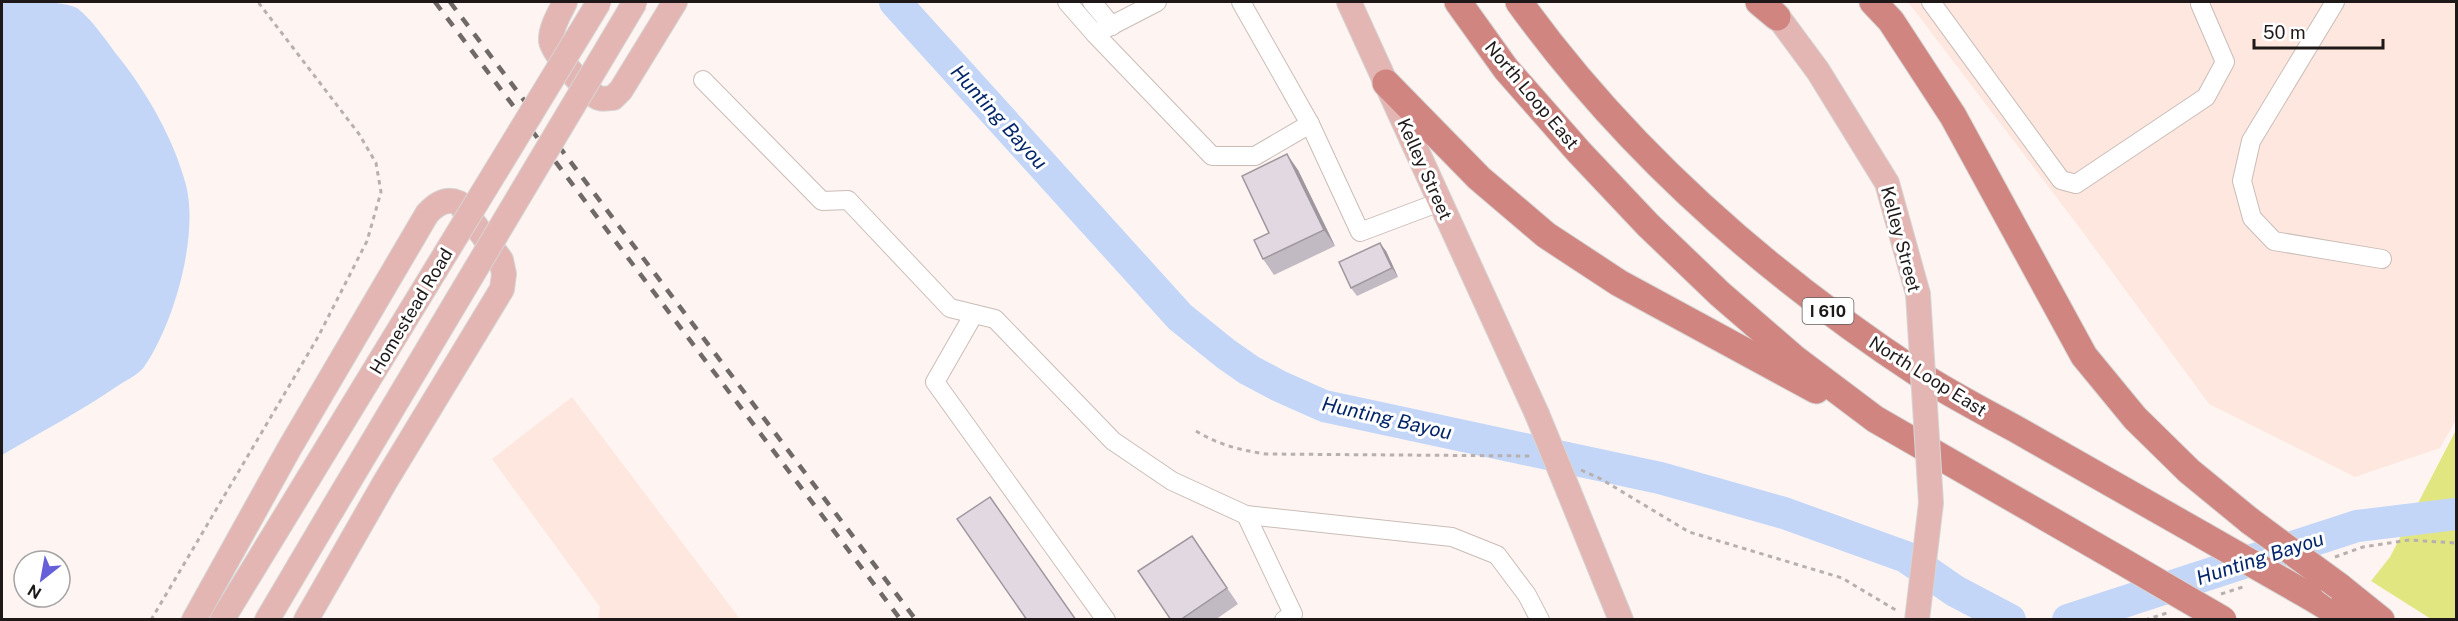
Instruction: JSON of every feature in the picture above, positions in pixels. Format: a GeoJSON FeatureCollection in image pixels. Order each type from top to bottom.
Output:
{"type":"FeatureCollection","features":[{"type":"Feature","properties":{"kind":"highway","name":"North Loop East"},"geometry":{"type":"LineString","coordinates":[[1458,2],[1506,69],[1579,152],[1648,225],[1720,294],[1794,358],[1875,419],[2223,620]]}},
{"type":"Feature","properties":{"kind":"highway","name":"North Loop East"},"geometry":{"type":"LineString","coordinates":[[1520,2],[1541,32],[1622,127],[1683,188],[1751,250],[1832,315],[1922,376],[2349,620]]}},
{"type":"Feature","properties":{"kind":"highway"},"geometry":{"type":"LineString","coordinates":[[1873,2],[1891,21],[1953,116],[2084,356],[2135,418],[2189,471],[2250,522],[2340,587],[2381,620]]}},
{"type":"Feature","properties":{"kind":"highway"},"geometry":{"type":"LineString","coordinates":[[1386,83],[1479,178],[1546,234],[1619,283],[1774,369],[1875,419]]}},
{"type":"Feature","properties":{"kind":"main road"},"geometry":{"type":"LineString","coordinates":[[565,2],[555,23],[551,41],[558,54],[591,94],[601,99],[613,98],[621,90],[675,2]]}},
{"type":"Feature","properties":{"kind":"main road","name":"Homestead Road"},"geometry":{"type":"LineString","coordinates":[[222,620],[599,2]]}},
{"type":"Feature","properties":{"kind":"main road","name":"Homestead Road"},"geometry":{"type":"LineString","coordinates":[[267,620],[635,2]]}},
{"type":"Feature","properties":{"kind":"main road","name":"Kelley Street"},"geometry":{"type":"LineString","coordinates":[[1349,2],[1537,414],[1621,620]]}},
{"type":"Feature","properties":{"kind":"main road","name":"Kelley Street"},"geometry":{"type":"LineString","coordinates":[[1768,6],[1818,71],[1887,183],[1918,294],[1931,503],[1917,620]]}},
{"type":"Feature","properties":{"kind":"main road"},"geometry":{"type":"LineString","coordinates":[[194,620],[289,449],[427,214],[436,204],[453,200],[459,203],[501,260],[504,274],[502,289],[385,482],[306,620]]}},
{"type":"Feature","properties":{"kind":"lane"},"geometry":{"type":"LineString","coordinates":[[1067,2],[1103,30],[1212,156],[1255,156],[1310,124]]}},
{"type":"Feature","properties":{"kind":"lane"},"geometry":{"type":"LineString","coordinates":[[1092,2],[1103,30]]}},
{"type":"Feature","properties":{"kind":"lane"},"geometry":{"type":"LineString","coordinates":[[1103,30],[1157,2]]}},
{"type":"Feature","properties":{"kind":"lane"},"geometry":{"type":"LineString","coordinates":[[1241,2],[1310,124],[1360,232],[1440,202]]}},
{"type":"Feature","properties":{"kind":"lane"},"geometry":{"type":"LineString","coordinates":[[1931,2],[2061,180],[2076,184],[2206,97],[2225,62],[2201,2]]}},
{"type":"Feature","properties":{"kind":"lane"},"geometry":{"type":"LineString","coordinates":[[2335,2],[2251,141],[2242,181],[2252,218],[2274,241],[2382,259]]}},
{"type":"Feature","properties":{"kind":"lane"},"geometry":{"type":"LineString","coordinates":[[703,80],[822,201],[848,200],[950,308],[994,319],[1113,441],[1172,481],[1246,515],[1452,537],[1497,555],[1527,595],[1540,620]]}},
{"type":"Feature","properties":{"kind":"lane"},"geometry":{"type":"LineString","coordinates":[[974,314],[935,382],[1106,620]]}},
{"type":"Feature","properties":{"kind":"lane"},"geometry":{"type":"LineString","coordinates":[[1246,515],[1293,614],[1284,620]]}},
{"type":"Feature","properties":{"kind":"path"},"geometry":{"type":"LineString","coordinates":[[151,620],[318,337],[367,241],[381,192],[376,163],[358,134],[258,2]]}},
{"type":"Feature","properties":{"kind":"shaded area"},"geometry":{"type":"Polygon","coordinates":[[[1908,2],[2456,2],[2456,420],[2440,448],[2355,477],[2209,404],[2082,231],[1908,2]]]}},
{"type":"Feature","properties":{"kind":"shaded area"},"geometry":{"type":"Polygon","coordinates":[[[572,397],[740,619],[598,619],[600,607],[492,459],[572,397]]]}},
{"type":"Feature","properties":{"kind":"green space"},"geometry":{"type":"Polygon","coordinates":[[[2456,430],[2456,619],[2431,619],[2371,581],[2390,557],[2456,430]]]}},
{"type":"Feature","properties":{"kind":"water"},"geometry":{"type":"Polygon","coordinates":[[[2,2],[70,5],[89,19],[131,74],[168,135],[186,185],[189,229],[181,279],[174,304],[155,349],[144,367],[90,404],[2,455],[2,2]]]}},
{"type":"Feature","properties":{"kind":"building"},"geometry":{"type":"Polygon","coordinates":[[[1287,154],[1324,230],[1263,259],[1254,240],[1269,233],[1242,176],[1287,154]]]}},
{"type":"Feature","properties":{"kind":"building"},"geometry":{"type":"Polygon","coordinates":[[[1380,243],[1392,268],[1351,288],[1339,262],[1380,243]]]}},
{"type":"Feature","properties":{"kind":"building"},"geometry":{"type":"Polygon","coordinates":[[[990,497],[1076,620],[1027,620],[957,519],[990,497]]]}},
{"type":"Feature","properties":{"kind":"building"},"geometry":{"type":"Polygon","coordinates":[[[1192,536],[1227,588],[1180,620],[1171,620],[1138,571],[1192,536]]]}},
{"type":"Feature","properties":{"kind":"waterway","name":"Hunting Bayou"},"geometry":{"type":"LineString","coordinates":[[895,2],[1180,317],[1249,370],[1324,406],[1660,478],[1784,513],[1906,557],[1955,591],[2010,620]]}},
{"type":"Feature","properties":{"kind":"waterway","name":"Hunting Bayou"},"geometry":{"type":"LineString","coordinates":[[2068,620],[2357,526],[2456,514]]}},
{"type":"Feature","properties":{"kind":"railway"},"geometry":{"type":"LineString","coordinates":[[435,2],[901,620]]}},
{"type":"Feature","properties":{"kind":"railway"},"geometry":{"type":"LineString","coordinates":[[450,2],[916,620]]}}]}
